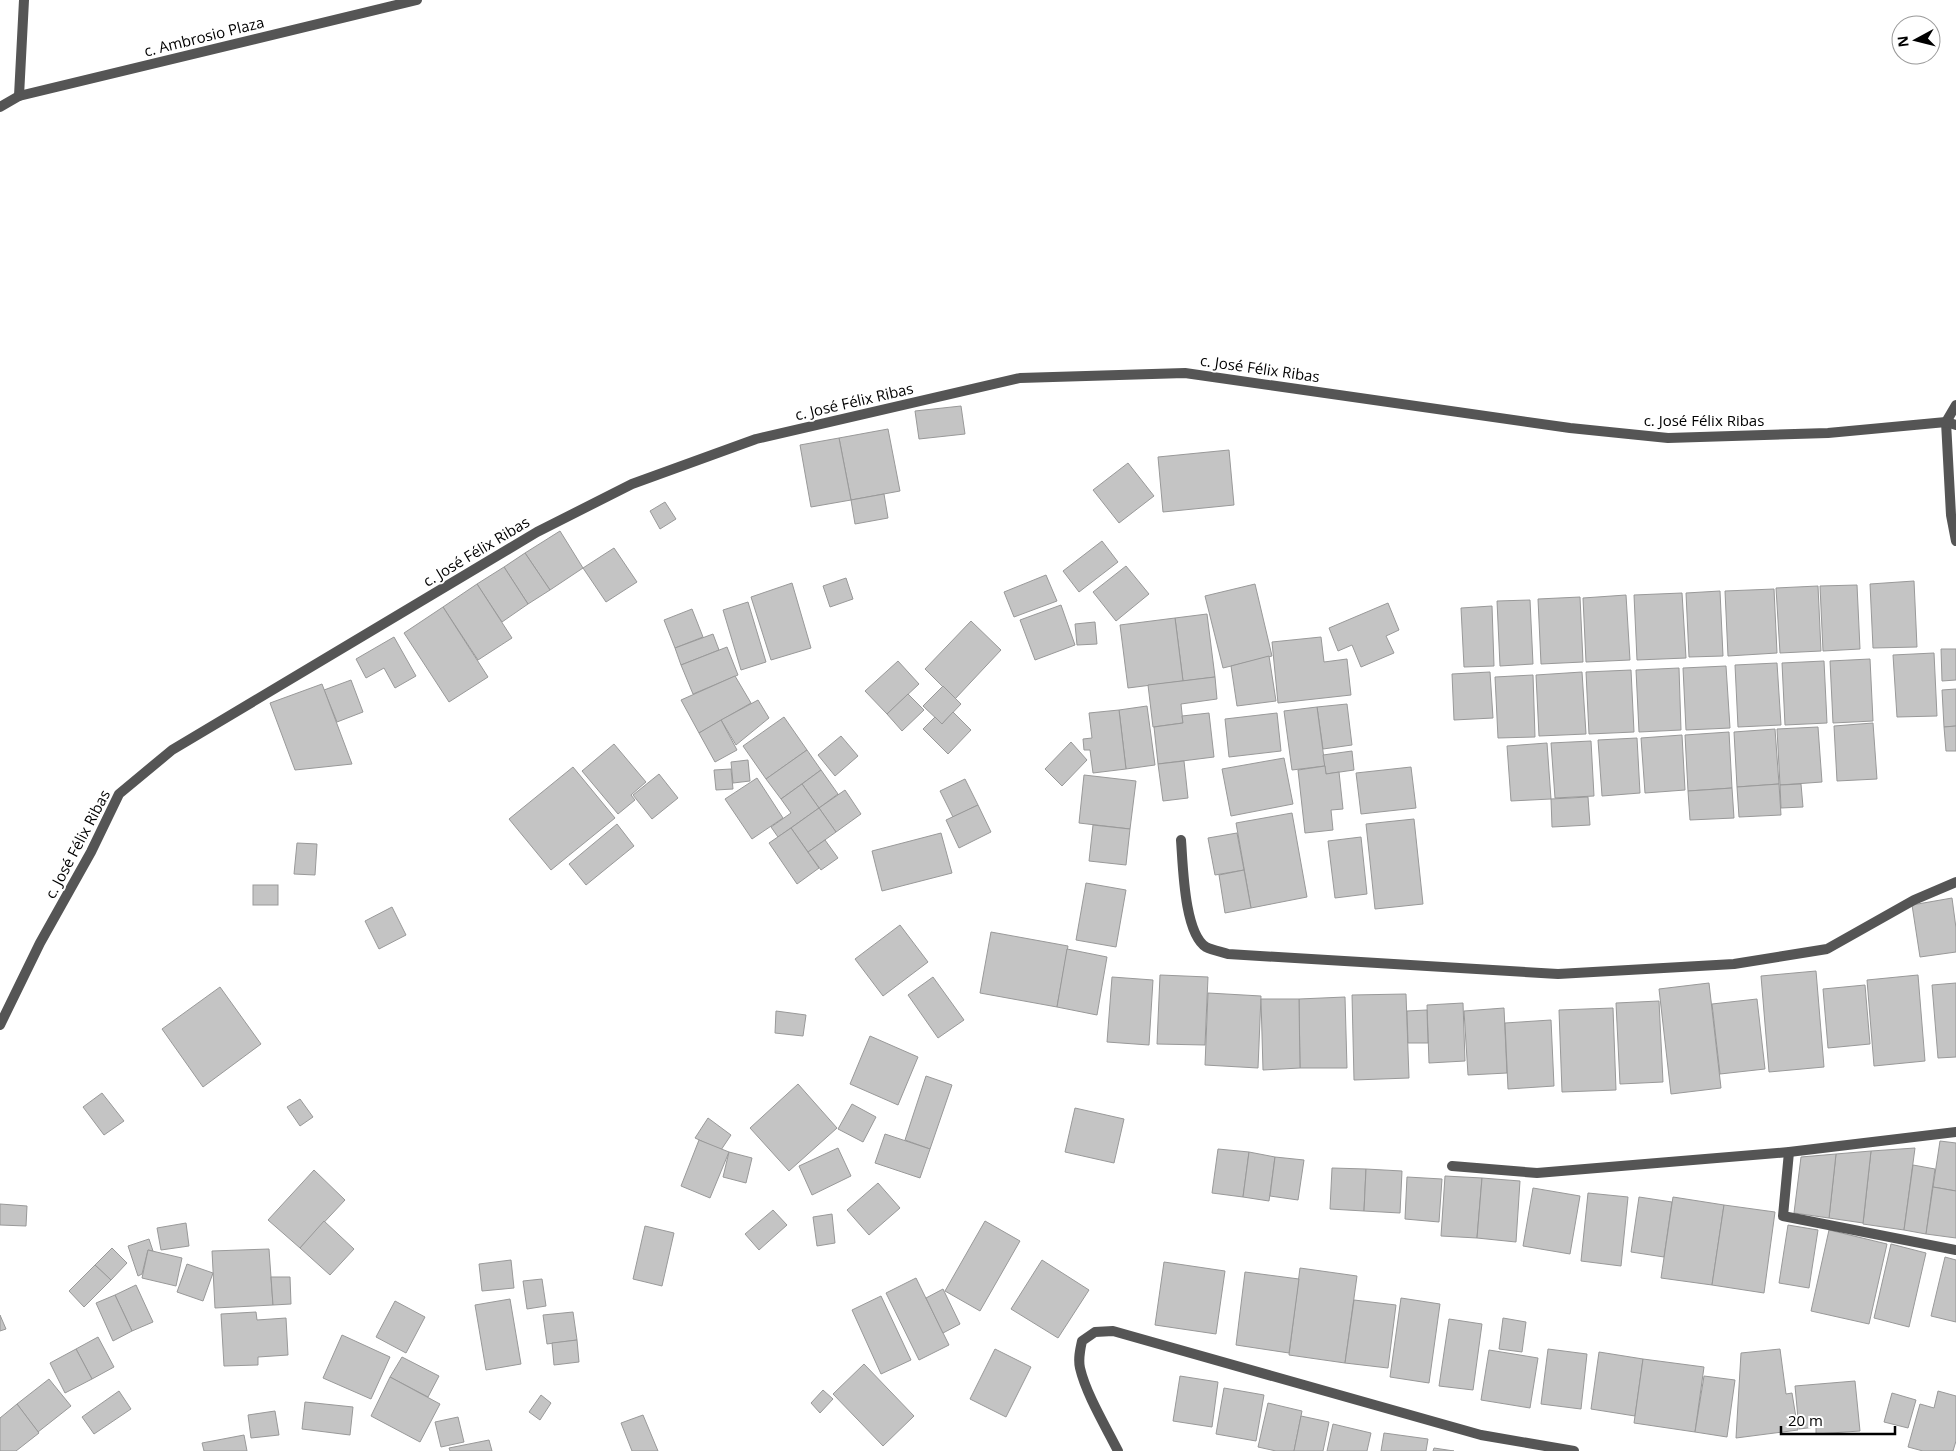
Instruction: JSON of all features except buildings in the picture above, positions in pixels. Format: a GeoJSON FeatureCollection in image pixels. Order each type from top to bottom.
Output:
{"type":"FeatureCollection","features":[{"type":"Feature","properties":{"kind":"street"},"geometry":{"type":"LineString","coordinates":[[19,96],[24,0]]}},
{"type":"Feature","properties":{"kind":"street","name":"c. Ambrosio Plaza"},"geometry":{"type":"LineString","coordinates":[[0,107],[19,96],[417,0]]}},
{"type":"Feature","properties":{"kind":"street","name":"c. José Félix Ribas"},"geometry":{"type":"LineString","coordinates":[[0,1025],[40,944],[91,852],[119,794],[172,750],[537,532],[632,484],[756,439],[1020,378],[1185,373],[1570,428],[1668,438],[1828,433],[1951,423]]}},
{"type":"Feature","properties":{"kind":"street"},"geometry":{"type":"LineString","coordinates":[[1956,405],[1951,423],[1951,515],[1956,541]]}},
{"type":"Feature","properties":{"kind":"street"},"geometry":{"type":"LineString","coordinates":[[1181,840],[1188,913],[1194,931],[1205,946],[1228,954],[1558,974],[1734,964],[1827,949],[1914,900],[1956,882]]}},
{"type":"Feature","properties":{"kind":"street"},"geometry":{"type":"LineString","coordinates":[[1452,1166],[1536,1173],[1789,1152],[1956,1132]]}},
{"type":"Feature","properties":{"kind":"street"},"geometry":{"type":"LineString","coordinates":[[1789,1152],[1783,1216],[1956,1250]]}},
{"type":"Feature","properties":{"kind":"street"},"geometry":{"type":"LineString","coordinates":[[1118,1451],[1080,1368],[1079,1355],[1082,1341],[1095,1332],[1113,1330],[1481,1435],[1574,1451]]}}]}
